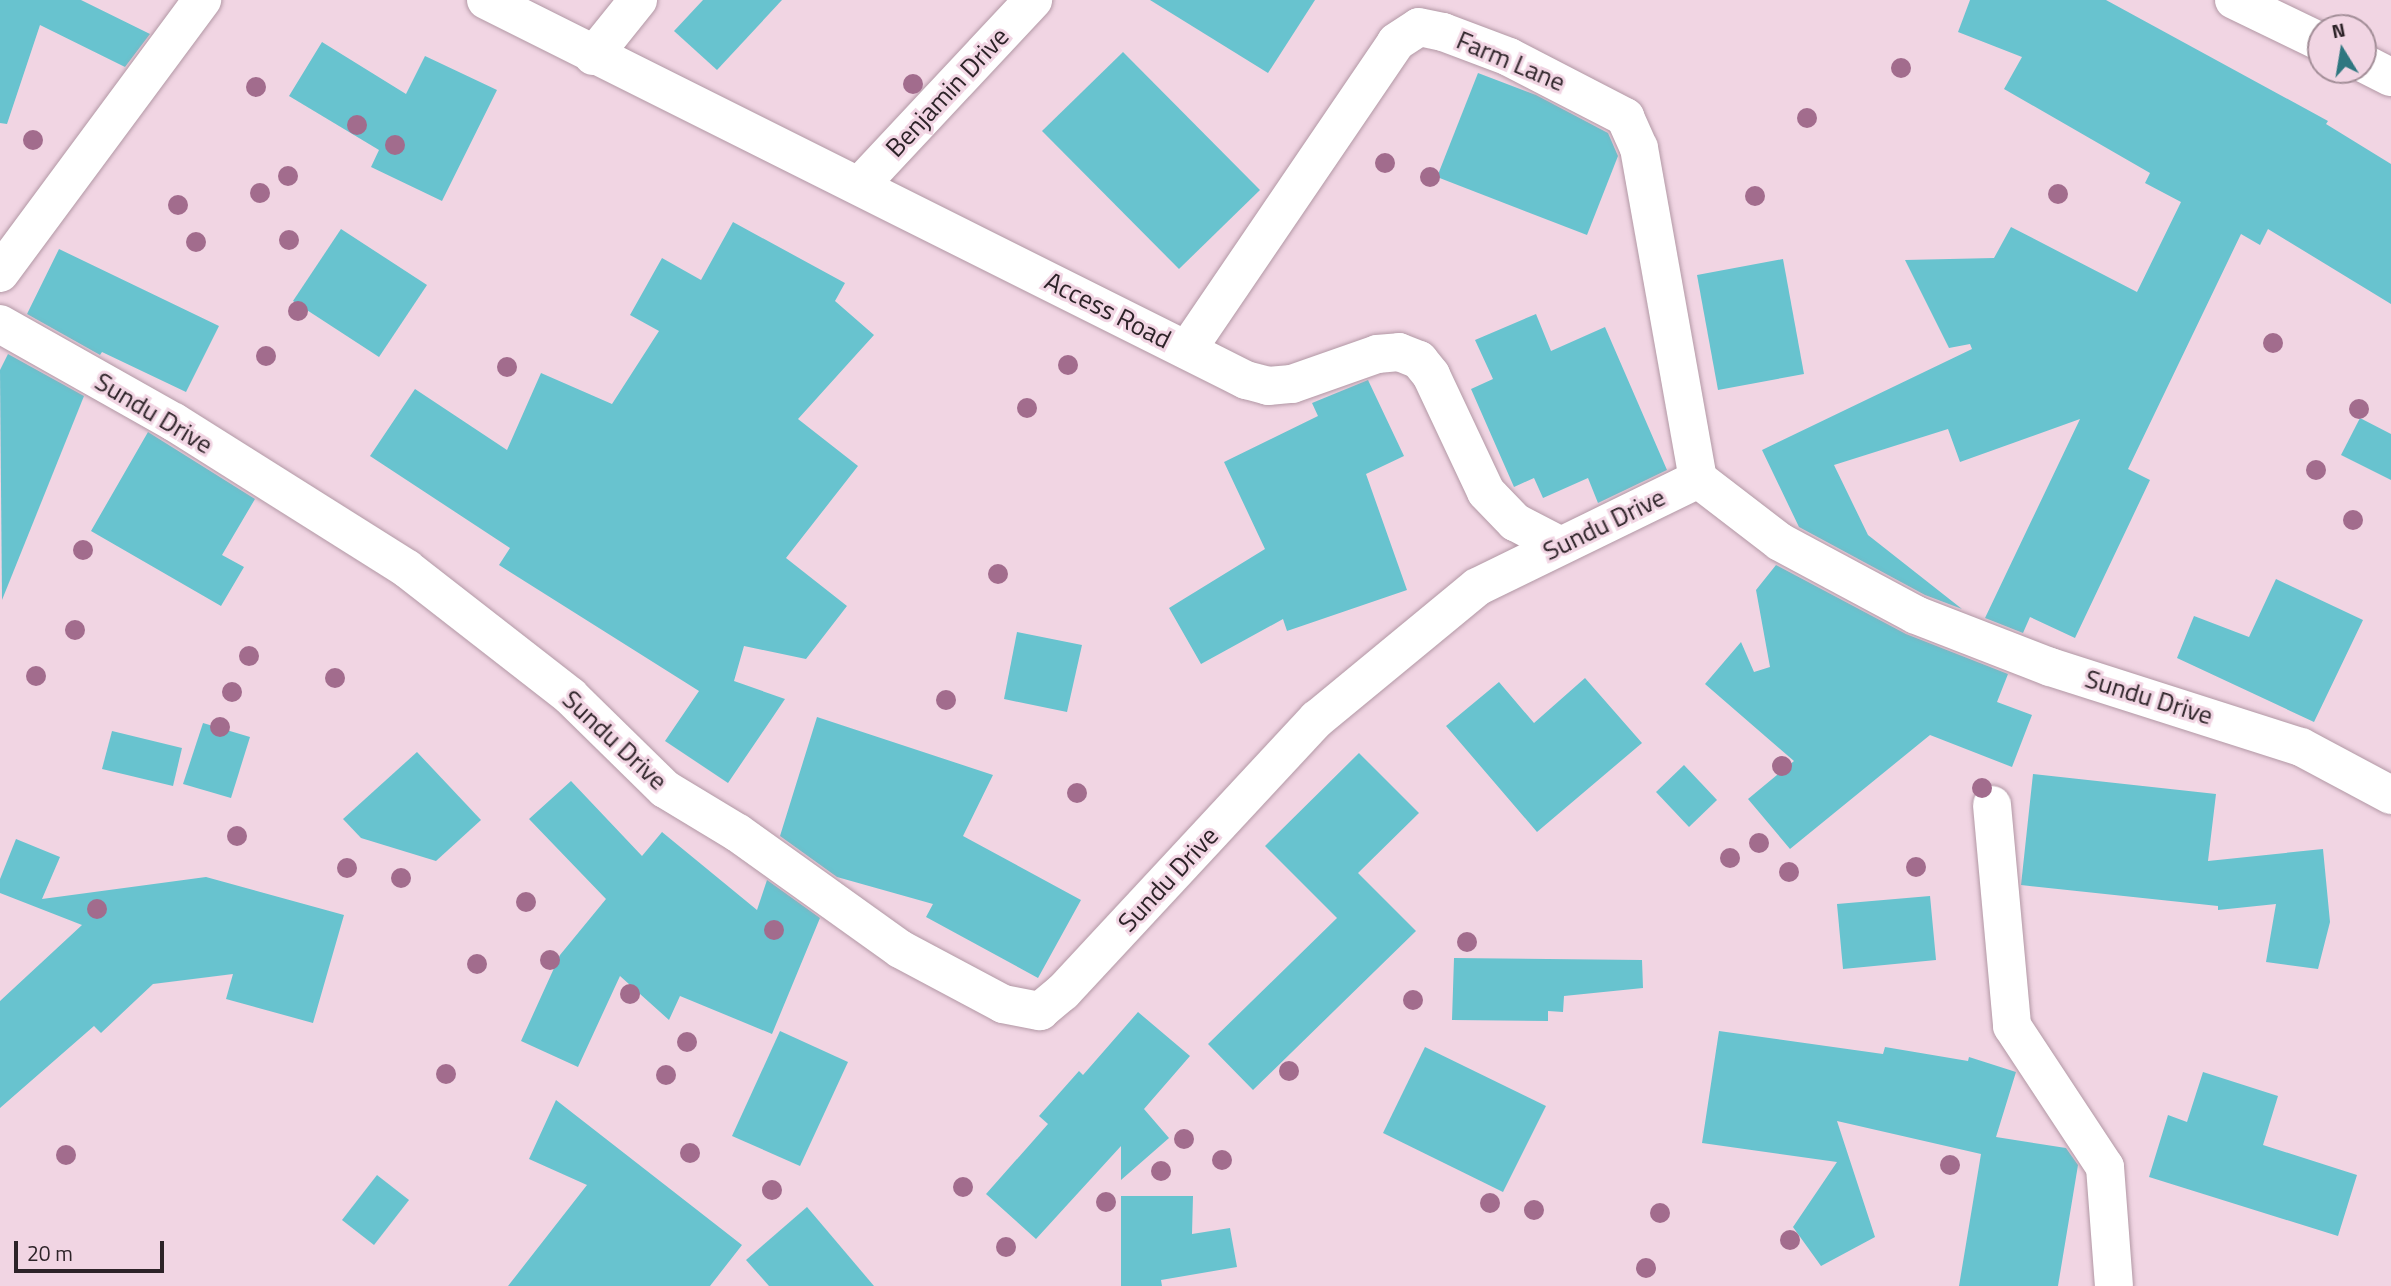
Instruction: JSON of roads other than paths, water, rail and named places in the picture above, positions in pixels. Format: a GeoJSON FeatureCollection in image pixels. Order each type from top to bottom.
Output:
{"type":"FeatureCollection","features":[{"type":"Feature","properties":{"kind":"street"},"geometry":{"type":"LineString","coordinates":[[0,273],[202,0]]}},
{"type":"Feature","properties":{"kind":"street","name":"Access Road"},"geometry":{"type":"LineString","coordinates":[[486,0],[593,56],[861,184],[1187,350],[1268,386],[1318,376],[1377,354],[1399,352],[1419,360],[1431,374],[1486,492],[1515,522],[1559,545]]}},
{"type":"Feature","properties":{"kind":"street"},"geometry":{"type":"LineString","coordinates":[[593,56],[638,0]]}},
{"type":"Feature","properties":{"kind":"street","name":"Benjamin Drive"},"geometry":{"type":"LineString","coordinates":[[861,184],[1033,0]]}},
{"type":"Feature","properties":{"kind":"street"},"geometry":{"type":"LineString","coordinates":[[2235,0],[2307,35]]}},
{"type":"Feature","properties":{"kind":"street","name":"Farm Lane"},"geometry":{"type":"LineString","coordinates":[[1187,350],[1396,42],[1419,27],[1443,32],[1509,57],[1625,117],[1639,148],[1698,479]]}},
{"type":"Feature","properties":{"kind":"street","name":"Sundu Drive"},"geometry":{"type":"LineString","coordinates":[[0,324],[173,422],[407,569],[570,696],[665,789],[738,833],[900,949],[1003,1004],[1040,1011],[1063,992],[1317,719],[1477,587],[1698,479],[1780,542],[1916,615],[2050,667],[2301,747],[2391,795]]}},
{"type":"Feature","properties":{"kind":"street"},"geometry":{"type":"LineString","coordinates":[[1992,805],[2012,1026],[2105,1167],[2115,1286]]}}]}
